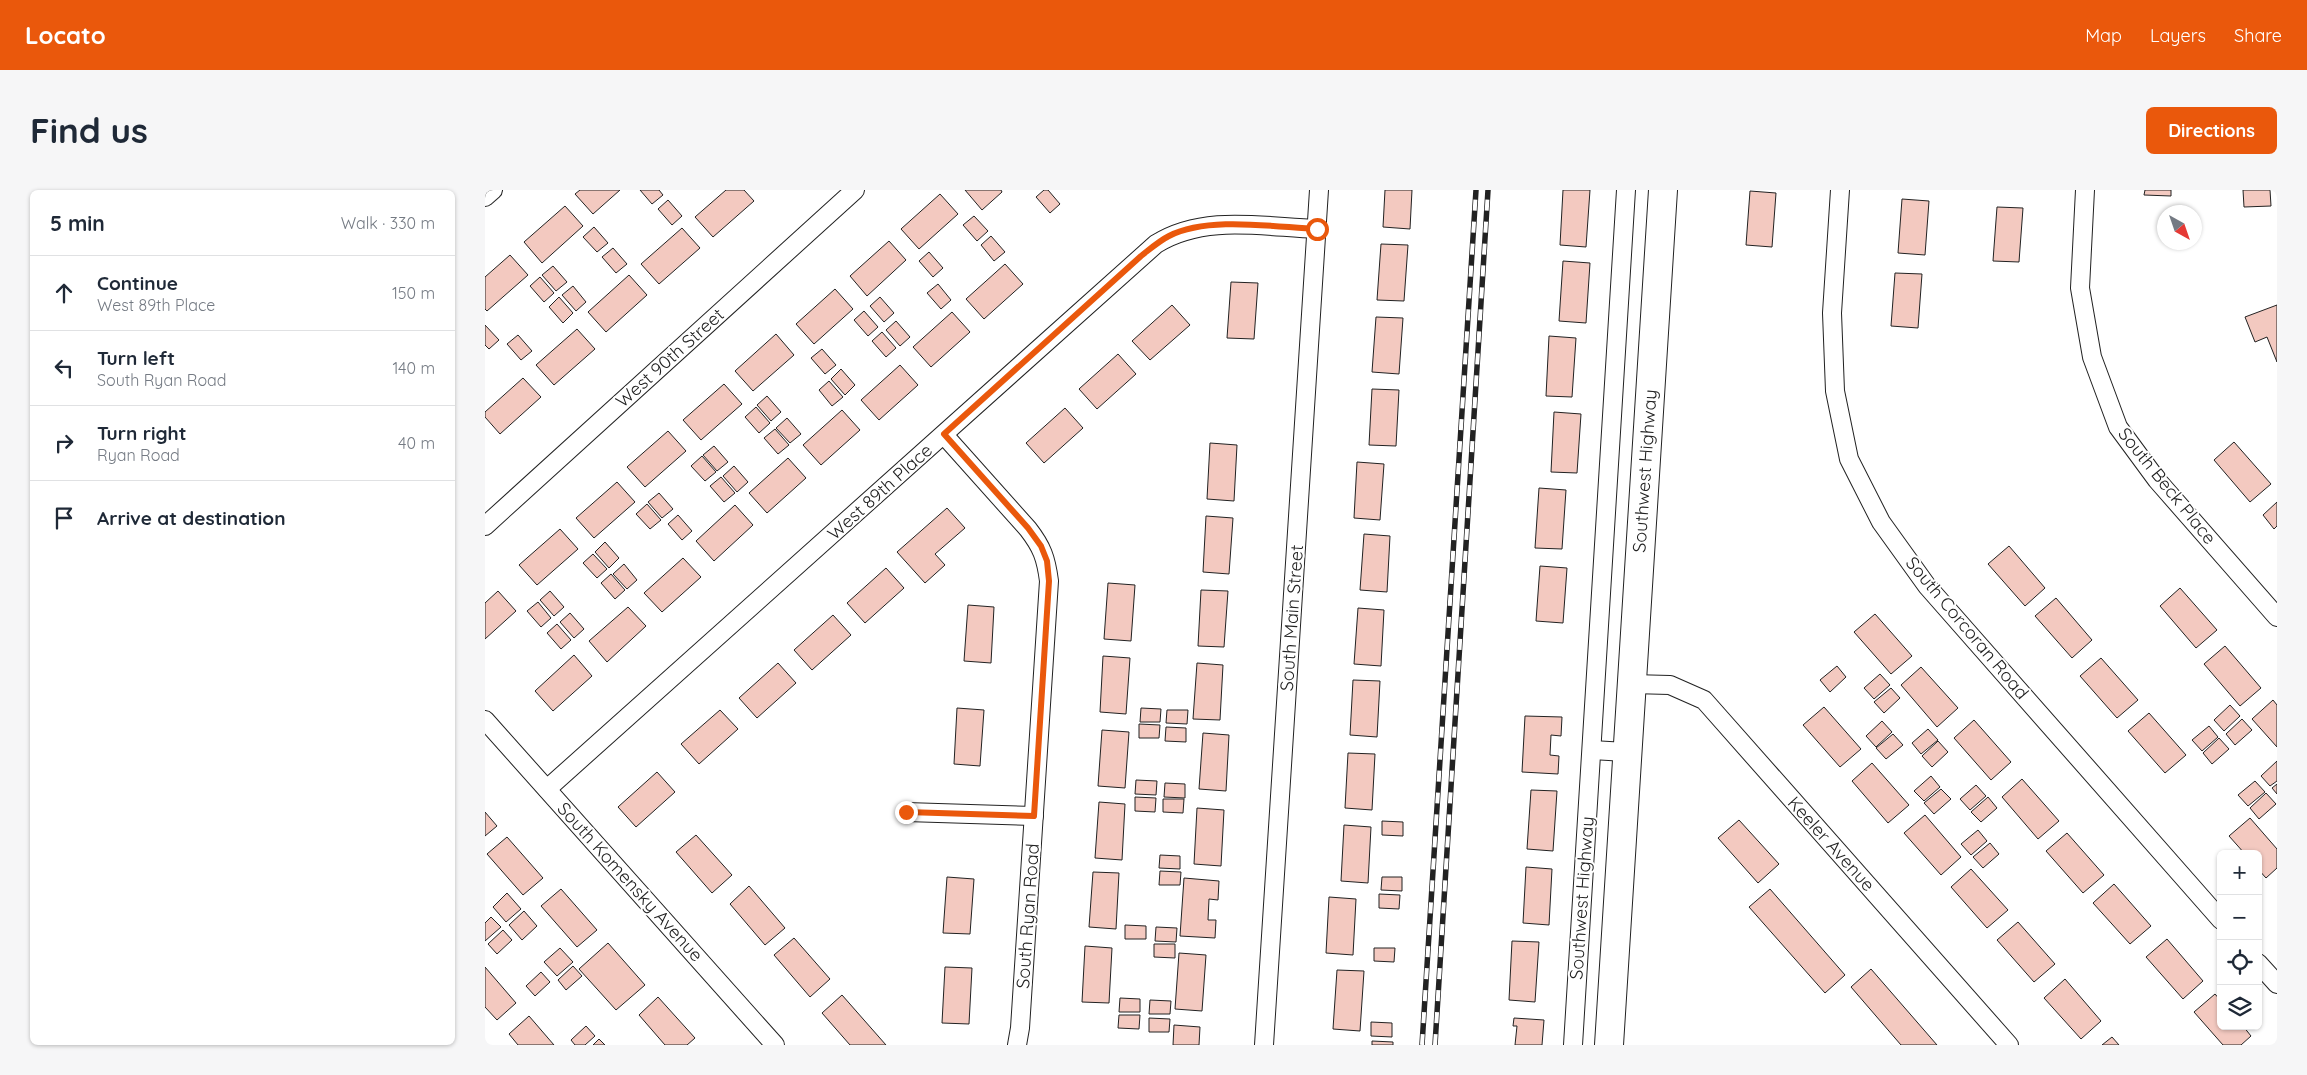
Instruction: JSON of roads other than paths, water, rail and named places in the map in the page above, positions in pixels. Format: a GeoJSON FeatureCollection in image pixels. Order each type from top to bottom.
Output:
{"type":"FeatureCollection","features":[{"type":"Feature","properties":{"kind":"main road","name":"Southwest Highway"},"geometry":{"type":"LineString","coordinates":[[1609,1045],[1626,752],[1663,190]]}},
{"type":"Feature","properties":{"kind":"street"},"geometry":{"type":"LineString","coordinates":[[485,197],[493,190]]}},
{"type":"Feature","properties":{"kind":"street","name":"West 90th Street"},"geometry":{"type":"LineString","coordinates":[[485,526],[855,190]]}},
{"type":"Feature","properties":{"kind":"street","name":"South Main Street"},"geometry":{"type":"LineString","coordinates":[[1264,1045],[1319,190]]}},
{"type":"Feature","properties":{"kind":"street","name":"Southwest Highway"},"geometry":{"type":"LineString","coordinates":[[1573,1045],[1626,190]]}},
{"type":"Feature","properties":{"kind":"street","name":"South Corcoran Road"},"geometry":{"type":"LineString","coordinates":[[1840,190],[1832,313],[1835,391],[1849,459],[1881,522],[1927,586],[2217,915]]}},
{"type":"Feature","properties":{"kind":"street","name":"South Beck Place"},"geometry":{"type":"LineString","coordinates":[[2085,190],[2080,288],[2092,357],[2118,427],[2157,480],[2277,616]]}},
{"type":"Feature","properties":{"kind":"street","name":"West 89th Place"},"geometry":{"type":"LineString","coordinates":[[547,789],[1141,256],[1170,236],[1190,228],[1211,224],[1317,229]]}},
{"type":"Feature","properties":{"kind":"street","name":"South Ryan Road"},"geometry":{"type":"LineString","coordinates":[[944,434],[1028,528],[1041,546],[1047,561],[1049,605],[1020,1028],[1017,1045]]}},
{"type":"Feature","properties":{"kind":"street","name":"Keeler Avenue"},"geometry":{"type":"LineString","coordinates":[[1631,684],[1670,685],[1704,700],[2009,1045]]}},
{"type":"Feature","properties":{"kind":"street","name":"South Komensky Avenue"},"geometry":{"type":"LineString","coordinates":[[485,720],[775,1045]]}},
{"type":"Feature","properties":{"kind":"street"},"geometry":{"type":"LineString","coordinates":[[1592,750],[1626,752]]}},
{"type":"Feature","properties":{"kind":"street"},"geometry":{"type":"LineString","coordinates":[[906,812],[1034,816]]}},
{"type":"Feature","properties":{"kind":"street"},"geometry":{"type":"LineString","coordinates":[[2262,967],[2277,984]]}},
{"type":"Feature","properties":{"kind":"railway"},"geometry":{"type":"LineString","coordinates":[[1422,1045],[1476,190]]}},
{"type":"Feature","properties":{"kind":"railway"},"geometry":{"type":"LineString","coordinates":[[1435,1045],[1488,190]]}}]}
